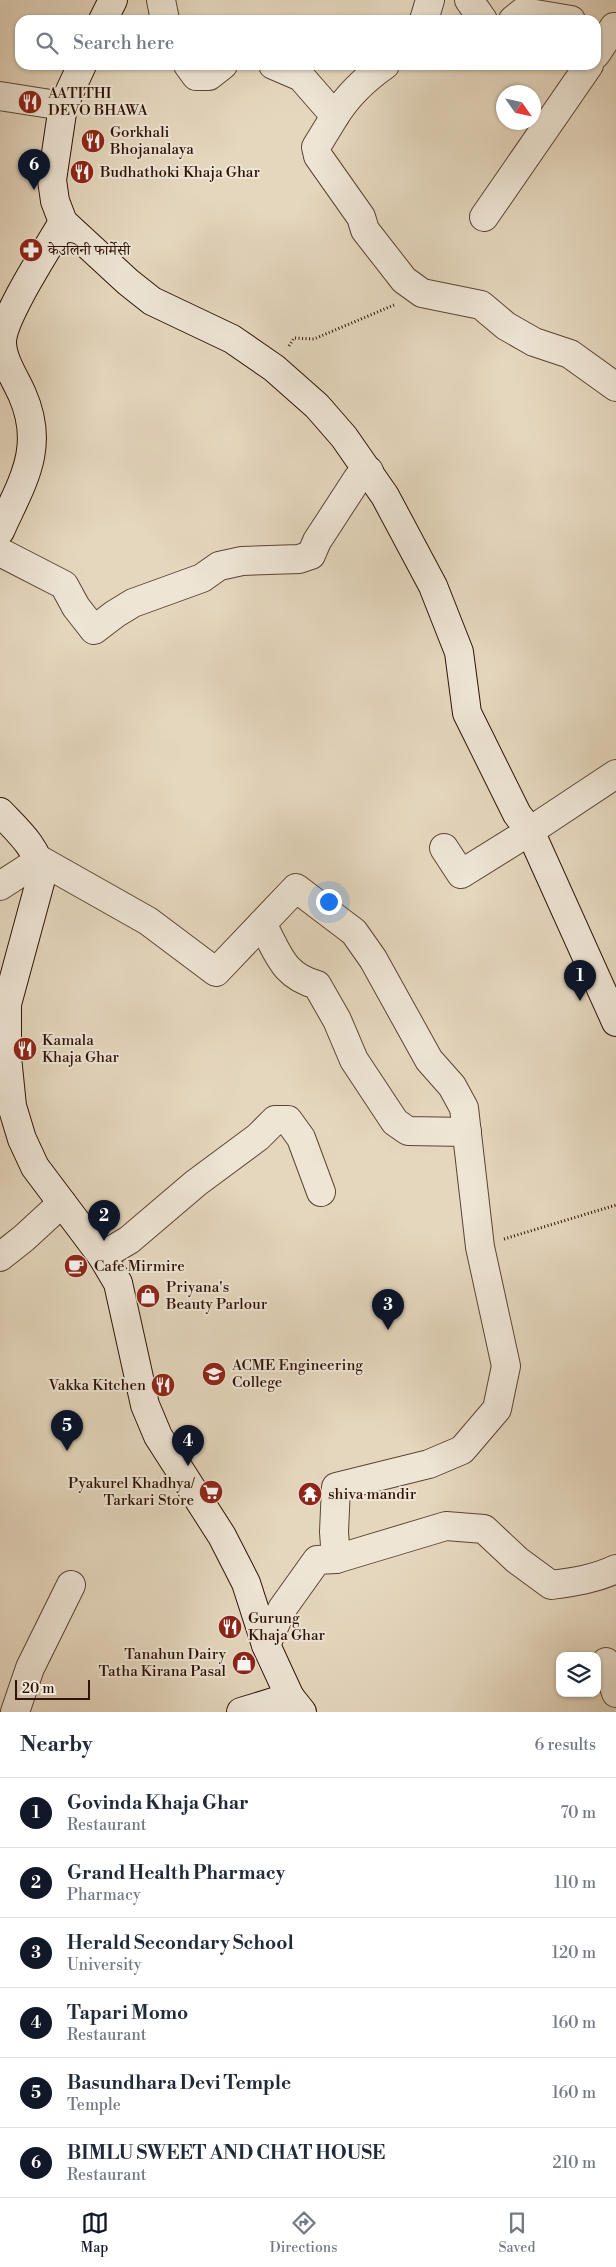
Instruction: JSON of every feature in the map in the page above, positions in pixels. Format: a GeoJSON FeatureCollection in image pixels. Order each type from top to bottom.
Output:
{"type":"FeatureCollection","features":[{"type":"Feature","properties":{"kind":"street"},"geometry":{"type":"LineString","coordinates":[[106,15],[113,0]]}},
{"type":"Feature","properties":{"kind":"street"},"geometry":{"type":"LineString","coordinates":[[161,0],[164,15]]}},
{"type":"Feature","properties":{"kind":"street"},"geometry":{"type":"LineString","coordinates":[[426,15],[430,0]]}},
{"type":"Feature","properties":{"kind":"street"},"geometry":{"type":"LineString","coordinates":[[469,0],[480,15]]}},
{"type":"Feature","properties":{"kind":"street"},"geometry":{"type":"LineString","coordinates":[[519,15],[523,12],[541,15]]}},
{"type":"Feature","properties":{"kind":"street"},"geometry":{"type":"LineString","coordinates":[[601,44],[609,27]]}},
{"type":"Feature","properties":{"kind":"street"},"geometry":{"type":"LineString","coordinates":[[80,70],[63,106],[52,180],[55,201],[63,222],[152,302],[232,339],[274,368],[317,406],[344,437],[369,471],[413,546],[433,586],[459,652],[467,713],[517,814],[530,832],[609,988],[616,1022]]}},
{"type":"Feature","properties":{"kind":"street"},"geometry":{"type":"LineString","coordinates":[[192,70],[196,76],[209,76],[217,70]]}},
{"type":"Feature","properties":{"kind":"street"},"geometry":{"type":"LineString","coordinates":[[285,70],[301,77],[335,116]]}},
{"type":"Feature","properties":{"kind":"street"},"geometry":{"type":"LineString","coordinates":[[379,70],[345,101],[316,147],[318,156],[361,217],[365,230],[404,280],[422,293],[481,306],[506,326],[534,342],[570,354],[616,388]]}},
{"type":"Feature","properties":{"kind":"street"},"geometry":{"type":"LineString","coordinates":[[484,217],[586,70]]}},
{"type":"Feature","properties":{"kind":"street"},"geometry":{"type":"LineString","coordinates":[[0,96],[63,106]]}},
{"type":"Feature","properties":{"kind":"street"},"geometry":{"type":"LineString","coordinates":[[0,531],[29,466],[32,445],[31,427],[26,403],[3,353],[2,340],[8,320],[63,222]]}},
{"type":"Feature","properties":{"kind":"street"},"geometry":{"type":"LineString","coordinates":[[0,552],[64,585],[76,607],[94,630],[133,603],[202,578],[219,566],[242,561],[299,558],[311,555],[317,541],[358,478],[369,471]]}},
{"type":"Feature","properties":{"kind":"street"},"geometry":{"type":"LineString","coordinates":[[444,848],[461,874],[530,832],[616,774]]}},
{"type":"Feature","properties":{"kind":"street"},"geometry":{"type":"LineString","coordinates":[[0,812],[28,842],[40,860],[42,875],[8,1004],[7,1057],[12,1106],[22,1139],[35,1168],[102,1256],[118,1283],[145,1405],[158,1436],[226,1544],[246,1583],[266,1645],[296,1704],[241,1712]]}},
{"type":"Feature","properties":{"kind":"street"},"geometry":{"type":"LineString","coordinates":[[0,886],[40,860]]}},
{"type":"Feature","properties":{"kind":"street"},"geometry":{"type":"LineString","coordinates":[[40,860],[148,921],[216,972],[296,888],[354,932],[373,959],[429,1060],[452,1086],[464,1108],[480,1247],[506,1366],[497,1409],[462,1450],[430,1464],[336,1487],[334,1532],[336,1559]]}},
{"type":"Feature","properties":{"kind":"street"},"geometry":{"type":"LineString","coordinates":[[262,924],[288,971],[301,981],[317,986],[337,1020],[354,1060],[395,1122],[408,1131],[467,1132]]}},
{"type":"Feature","properties":{"kind":"street"},"geometry":{"type":"LineString","coordinates":[[102,1256],[129,1240],[196,1183],[258,1137],[275,1120],[288,1120],[301,1138],[321,1192]]}},
{"type":"Feature","properties":{"kind":"street"},"geometry":{"type":"LineString","coordinates":[[0,1257],[62,1203]]}},
{"type":"Feature","properties":{"kind":"street"},"geometry":{"type":"LineString","coordinates":[[266,1645],[282,1609],[317,1560],[336,1559],[446,1526],[484,1529],[517,1560],[551,1585],[583,1581],[603,1576],[616,1569]]}},
{"type":"Feature","properties":{"kind":"street"},"geometry":{"type":"LineString","coordinates":[[16,1712],[30,1668],[71,1585]]}},
{"type":"Feature","properties":{"kind":"street"},"geometry":{"type":"LineString","coordinates":[[606,1662],[616,1693]]}},
{"type":"Feature","properties":{"kind":"street"},"geometry":{"type":"LineString","coordinates":[[610,1712],[616,1710]]}},
{"type":"Feature","properties":{"kind":"path"},"geometry":{"type":"LineString","coordinates":[[274,368],[294,338],[314,339],[422,293]]}},
{"type":"Feature","properties":{"kind":"path"},"geometry":{"type":"LineString","coordinates":[[480,1247],[616,1205]]}},
{"type":"Feature","properties":{"kind":"place","name":"AATITHI DEVO BHAWA"},"geometry":{"type":"Point","coordinates":[30,102]}},
{"type":"Feature","properties":{"kind":"place","name":"Gorkhali Bhojanalaya"},"geometry":{"type":"Point","coordinates":[93,141]}},
{"type":"Feature","properties":{"kind":"place","name":"Budhathoki Khaja Ghar"},"geometry":{"type":"Point","coordinates":[82,172]}},
{"type":"Feature","properties":{"kind":"place","name":"BIMLU SWEET AND CHAT HOUSE"},"geometry":{"type":"Point","coordinates":[34,190]}},
{"type":"Feature","properties":{"kind":"place","name":"केउलिनी फार्मेसी"},"geometry":{"type":"Point","coordinates":[31,250]}},
{"type":"Feature","properties":{"kind":"place","name":"Govinda Khaja Ghar"},"geometry":{"type":"Point","coordinates":[580,1001]}},
{"type":"Feature","properties":{"kind":"place","name":"Kamala Khaja Ghar"},"geometry":{"type":"Point","coordinates":[25,1049]}},
{"type":"Feature","properties":{"kind":"place","name":"Grand Health Pharmacy"},"geometry":{"type":"Point","coordinates":[104,1241]}},
{"type":"Feature","properties":{"kind":"place","name":"Cafe Mirmire"},"geometry":{"type":"Point","coordinates":[76,1266]}},
{"type":"Feature","properties":{"kind":"place","name":"Priyana's Beauty Parlour"},"geometry":{"type":"Point","coordinates":[148,1296]}},
{"type":"Feature","properties":{"kind":"place","name":"Herald Secondary School"},"geometry":{"type":"Point","coordinates":[388,1330]}},
{"type":"Feature","properties":{"kind":"place","name":"ACME Engineering College"},"geometry":{"type":"Point","coordinates":[214,1374]}},
{"type":"Feature","properties":{"kind":"place","name":"Vakka Kitchen"},"geometry":{"type":"Point","coordinates":[163,1385]}},
{"type":"Feature","properties":{"kind":"place","name":"Basundhara Devi Temple"},"geometry":{"type":"Point","coordinates":[67,1451]}},
{"type":"Feature","properties":{"kind":"place","name":"Tapari Momo"},"geometry":{"type":"Point","coordinates":[188,1466]}},
{"type":"Feature","properties":{"kind":"place","name":"Pyakurel Khadhya/ Tarkari Store"},"geometry":{"type":"Point","coordinates":[211,1492]}},
{"type":"Feature","properties":{"kind":"place","name":"shiva mandir"},"geometry":{"type":"Point","coordinates":[310,1494]}},
{"type":"Feature","properties":{"kind":"place","name":"Gurung Khaja Ghar"},"geometry":{"type":"Point","coordinates":[230,1627]}},
{"type":"Feature","properties":{"kind":"place","name":"Tanahun Dairy Tatha Kirana Pasal"},"geometry":{"type":"Point","coordinates":[244,1663]}}]}
